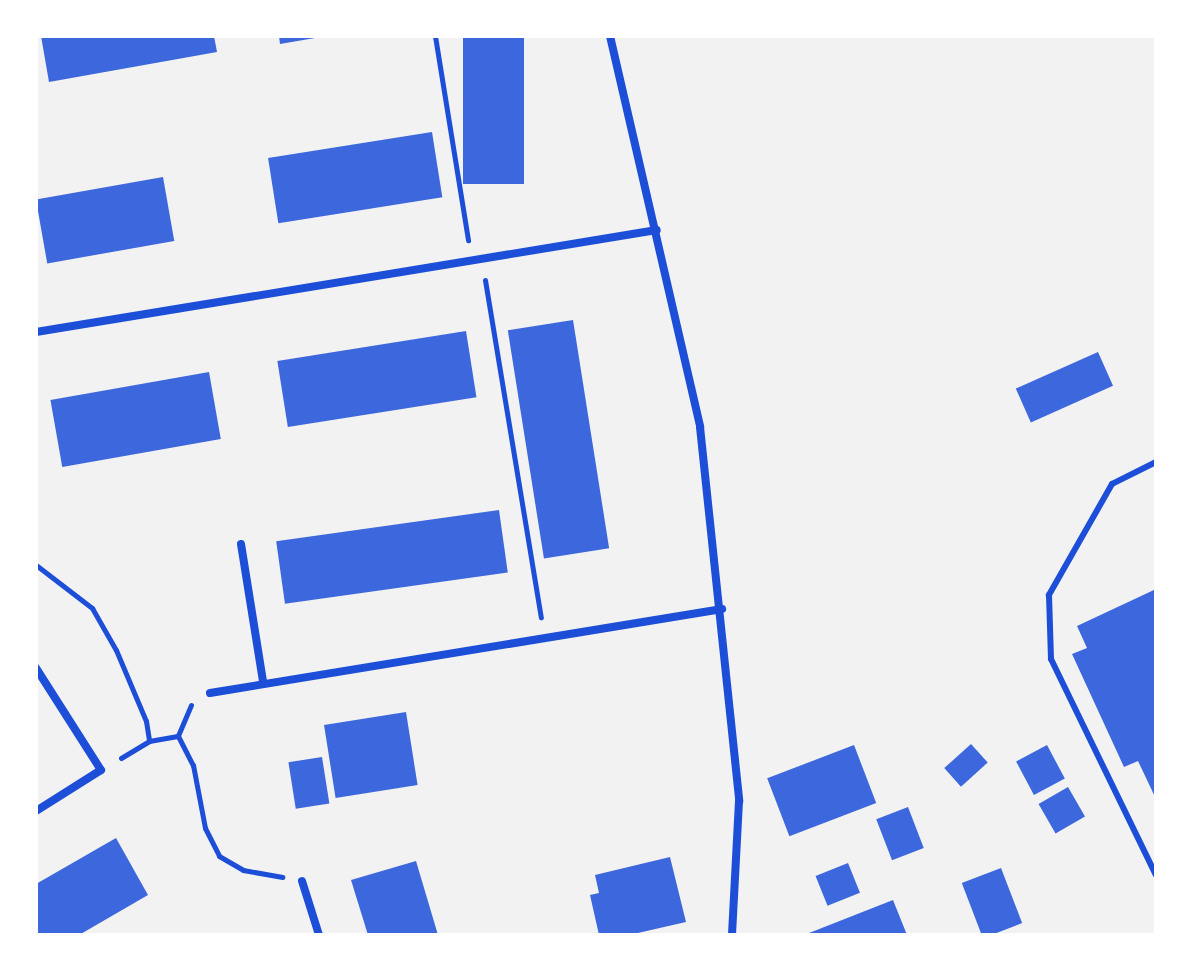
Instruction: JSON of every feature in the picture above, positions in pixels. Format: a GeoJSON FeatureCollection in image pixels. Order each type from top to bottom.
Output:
{"type":"FeatureCollection","features":[{"type":"Feature","properties":{"kind":"street"},"geometry":{"type":"LineString","coordinates":[[610,36],[700,427],[722,609],[739,801],[732,935]]}},
{"type":"Feature","properties":{"kind":"street"},"geometry":{"type":"LineString","coordinates":[[36,332],[657,230]]}},
{"type":"Feature","properties":{"kind":"street"},"geometry":{"type":"LineString","coordinates":[[241,544],[263,681]]}},
{"type":"Feature","properties":{"kind":"street"},"geometry":{"type":"LineString","coordinates":[[210,693],[263,681],[722,609]]}},
{"type":"Feature","properties":{"kind":"street"},"geometry":{"type":"LineString","coordinates":[[36,668],[101,770],[36,811]]}},
{"type":"Feature","properties":{"kind":"street"},"geometry":{"type":"LineString","coordinates":[[302,881],[319,935]]}},
{"type":"Feature","properties":{"kind":"lane"},"geometry":{"type":"LineString","coordinates":[[1156,462],[1112,484],[1049,595],[1051,659],[1156,875]]}},
{"type":"Feature","properties":{"kind":"path"},"geometry":{"type":"LineString","coordinates":[[435,36],[544,635]]}},
{"type":"Feature","properties":{"kind":"path"},"geometry":{"type":"LineString","coordinates":[[36,565],[92,608],[116,650],[146,721],[149,741]]}},
{"type":"Feature","properties":{"kind":"path"},"geometry":{"type":"LineString","coordinates":[[210,693],[185,709],[176,736],[193,765],[205,828],[219,856],[243,870],[302,881]]}},
{"type":"Feature","properties":{"kind":"path"},"geometry":{"type":"LineString","coordinates":[[101,770],[149,741],[176,736]]}},
{"type":"Feature","properties":{"kind":"building"},"geometry":{"type":"Polygon","coordinates":[[[41,36],[214,36],[217,52],[49,82],[41,36]]]}},
{"type":"Feature","properties":{"kind":"building"},"geometry":{"type":"Polygon","coordinates":[[[279,36],[315,36],[315,38],[280,44],[279,36]]]}},
{"type":"Feature","properties":{"kind":"building"},"geometry":{"type":"Polygon","coordinates":[[[463,36],[524,36],[524,184],[463,184],[463,36]]]}},
{"type":"Feature","properties":{"kind":"building"},"geometry":{"type":"Polygon","coordinates":[[[432,132],[442,197],[278,223],[268,158],[432,132]]]}},
{"type":"Feature","properties":{"kind":"building"},"geometry":{"type":"Polygon","coordinates":[[[163,177],[174,241],[47,263],[36,199],[163,177]]]}},
{"type":"Feature","properties":{"kind":"building"},"geometry":{"type":"Polygon","coordinates":[[[573,320],[609,548],[544,558],[508,330],[573,320]]]}},
{"type":"Feature","properties":{"kind":"building"},"geometry":{"type":"Polygon","coordinates":[[[466,331],[476,397],[288,427],[277,361],[466,331]]]}},
{"type":"Feature","properties":{"kind":"building"},"geometry":{"type":"Polygon","coordinates":[[[1098,352],[1113,386],[1031,422],[1016,389],[1098,352]]]}},
{"type":"Feature","properties":{"kind":"building"},"geometry":{"type":"Polygon","coordinates":[[[209,372],[221,439],[62,467],[50,400],[209,372]]]}},
{"type":"Feature","properties":{"kind":"building"},"geometry":{"type":"Polygon","coordinates":[[[499,510],[508,572],[285,604],[276,541],[499,510]]]}},
{"type":"Feature","properties":{"kind":"building"},"geometry":{"type":"Polygon","coordinates":[[[1156,589],[1156,799],[1138,761],[1124,767],[1072,654],[1087,648],[1077,626],[1156,589]]]}},
{"type":"Feature","properties":{"kind":"building"},"geometry":{"type":"Polygon","coordinates":[[[406,712],[418,785],[336,798],[324,725],[406,712]]]}},
{"type":"Feature","properties":{"kind":"building"},"geometry":{"type":"Polygon","coordinates":[[[971,744],[988,763],[961,787],[944,768],[971,744]]]}},
{"type":"Feature","properties":{"kind":"building"},"geometry":{"type":"Polygon","coordinates":[[[854,745],[876,803],[789,836],[767,778],[854,745]]]}},
{"type":"Feature","properties":{"kind":"building"},"geometry":{"type":"Polygon","coordinates":[[[1047,745],[1065,779],[1034,795],[1016,761],[1047,745]]]}},
{"type":"Feature","properties":{"kind":"building"},"geometry":{"type":"Polygon","coordinates":[[[322,757],[329,803],[296,809],[288,762],[322,757]]]}},
{"type":"Feature","properties":{"kind":"building"},"geometry":{"type":"Polygon","coordinates":[[[1068,787],[1085,816],[1056,833],[1039,804],[1068,787]]]}},
{"type":"Feature","properties":{"kind":"building"},"geometry":{"type":"Polygon","coordinates":[[[908,807],[924,848],[892,860],[876,819],[908,807]]]}},
{"type":"Feature","properties":{"kind":"building"},"geometry":{"type":"Polygon","coordinates":[[[116,838],[148,895],[79,935],[36,935],[36,884],[116,838]]]}},
{"type":"Feature","properties":{"kind":"building"},"geometry":{"type":"Polygon","coordinates":[[[670,857],[686,922],[629,935],[599,935],[590,895],[599,893],[595,875],[670,857]]]}},
{"type":"Feature","properties":{"kind":"building"},"geometry":{"type":"Polygon","coordinates":[[[416,861],[438,935],[368,935],[351,880],[416,861]]]}},
{"type":"Feature","properties":{"kind":"building"},"geometry":{"type":"Polygon","coordinates":[[[848,863],[860,893],[828,906],[816,876],[848,863]]]}},
{"type":"Feature","properties":{"kind":"building"},"geometry":{"type":"Polygon","coordinates":[[[1001,868],[1022,923],[991,935],[982,935],[962,883],[1001,868]]]}},
{"type":"Feature","properties":{"kind":"building"},"geometry":{"type":"Polygon","coordinates":[[[893,900],[907,935],[804,935],[893,900]]]}}]}
